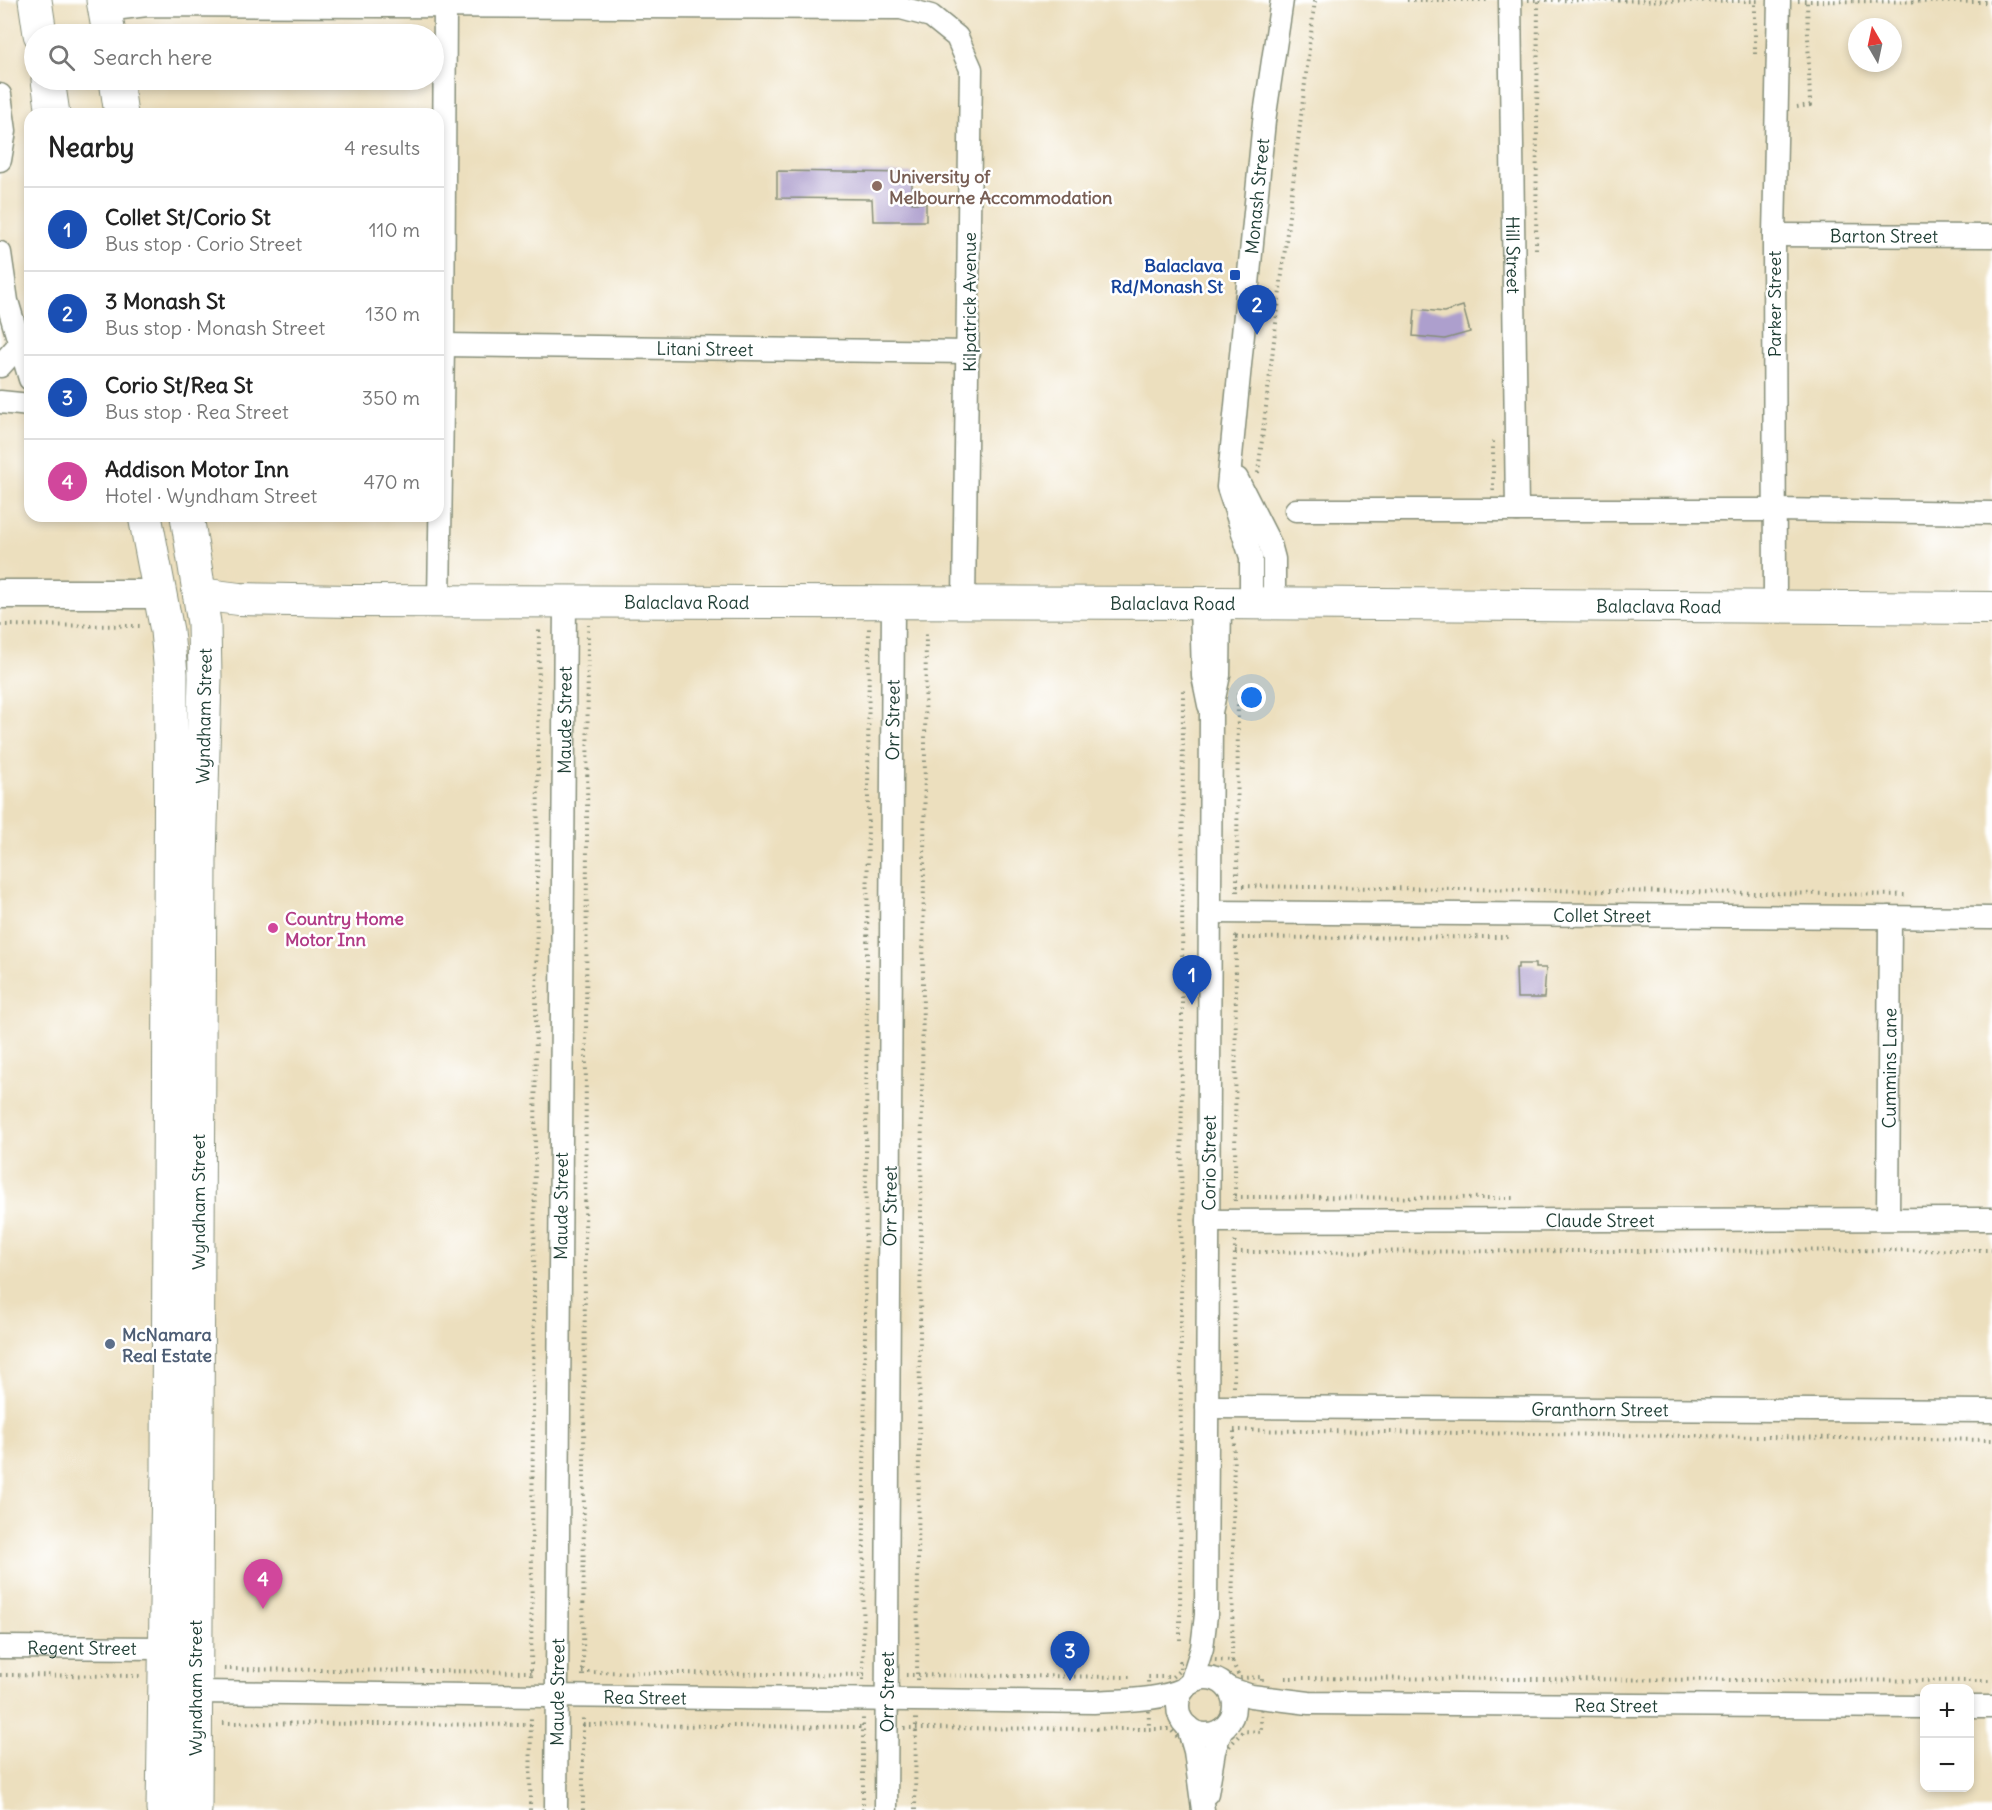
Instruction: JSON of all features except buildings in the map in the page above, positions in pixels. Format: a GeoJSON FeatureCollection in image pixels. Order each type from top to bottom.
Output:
{"type":"FeatureCollection","features":[{"type":"Feature","properties":{"kind":"highway"},"geometry":{"type":"LineString","coordinates":[[35,0],[39,24]]}},
{"type":"Feature","properties":{"kind":"highway"},"geometry":{"type":"LineString","coordinates":[[49,90],[52,108]]}},
{"type":"Feature","properties":{"kind":"highway"},"geometry":{"type":"LineString","coordinates":[[117,90],[120,108]]}},
{"type":"Feature","properties":{"kind":"highway","name":"Wyndham Street"},"geometry":{"type":"LineString","coordinates":[[146,522],[167,634],[171,709],[181,1649]]}},
{"type":"Feature","properties":{"kind":"highway","name":"Wyndham Street"},"geometry":{"type":"LineString","coordinates":[[163,1810],[167,1686],[181,1649],[205,678],[205,634],[189,522]]}},
{"type":"Feature","properties":{"kind":"highway"},"geometry":{"type":"LineString","coordinates":[[160,594],[199,594]]}},
{"type":"Feature","properties":{"kind":"highway","name":"Wyndham Street"},"geometry":{"type":"LineString","coordinates":[[167,1686],[195,1810]]}},
{"type":"Feature","properties":{"kind":"main road","name":"Balaclava Road"},"geometry":{"type":"LineString","coordinates":[[199,594],[239,599],[352,601],[1263,603],[1992,608]]}},
{"type":"Feature","properties":{"kind":"street","name":"Monash Street"},"geometry":{"type":"LineString","coordinates":[[1263,603],[1228,487],[1264,121],[1282,0]]}},
{"type":"Feature","properties":{"kind":"street","name":"Hill Street"},"geometry":{"type":"LineString","coordinates":[[1510,0],[1517,510]]}},
{"type":"Feature","properties":{"kind":"street","name":"Parker Street"},"geometry":{"type":"LineString","coordinates":[[1774,607],[1774,235],[1779,1]]}},
{"type":"Feature","properties":{"kind":"street","name":"Kilpatrick Avenue"},"geometry":{"type":"LineString","coordinates":[[106,15],[139,5],[901,8],[932,16],[957,37],[971,69],[964,602]]}},
{"type":"Feature","properties":{"kind":"street"},"geometry":{"type":"LineString","coordinates":[[444,176],[445,6]]}},
{"type":"Feature","properties":{"kind":"street"},"geometry":{"type":"LineString","coordinates":[[0,95],[5,131],[0,160]]}},
{"type":"Feature","properties":{"kind":"street","name":"Barton Street"},"geometry":{"type":"LineString","coordinates":[[1774,235],[1992,236]]}},
{"type":"Feature","properties":{"kind":"street"},"geometry":{"type":"LineString","coordinates":[[0,253],[7,301],[24,360]]}},
{"type":"Feature","properties":{"kind":"street"},"geometry":{"type":"LineString","coordinates":[[0,366],[19,345]]}},
{"type":"Feature","properties":{"kind":"street","name":"Litani Street"},"geometry":{"type":"LineString","coordinates":[[444,345],[969,352]]}},
{"type":"Feature","properties":{"kind":"street"},"geometry":{"type":"LineString","coordinates":[[0,402],[24,404]]}},
{"type":"Feature","properties":{"kind":"street"},"geometry":{"type":"LineString","coordinates":[[1296,510],[1774,510],[1992,513]]}},
{"type":"Feature","properties":{"kind":"street"},"geometry":{"type":"LineString","coordinates":[[439,601],[440,522]]}},
{"type":"Feature","properties":{"kind":"street"},"geometry":{"type":"LineString","coordinates":[[0,594],[160,594]]}},
{"type":"Feature","properties":{"kind":"street","name":"Maude Street"},"geometry":{"type":"LineString","coordinates":[[556,1810],[565,602]]}},
{"type":"Feature","properties":{"kind":"street","name":"Orr Street"},"geometry":{"type":"LineString","coordinates":[[886,1810],[893,602]]}},
{"type":"Feature","properties":{"kind":"street","name":"Corio Street"},"geometry":{"type":"LineString","coordinates":[[1187,1686],[1202,1648],[1206,1615],[1211,712],[1219,675],[1210,603]]}},
{"type":"Feature","properties":{"kind":"street","name":"Collet Street"},"geometry":{"type":"LineString","coordinates":[[1210,912],[1992,918]]}},
{"type":"Feature","properties":{"kind":"street","name":"Cummins Lane"},"geometry":{"type":"LineString","coordinates":[[1887,1218],[1890,918]]}},
{"type":"Feature","properties":{"kind":"street","name":"Claude Street"},"geometry":{"type":"LineString","coordinates":[[1208,1221],[1992,1219]]}},
{"type":"Feature","properties":{"kind":"street","name":"Granthorn Street"},"geometry":{"type":"LineString","coordinates":[[1207,1407],[1992,1411]]}},
{"type":"Feature","properties":{"kind":"street","name":"Corio Street"},"geometry":{"type":"LineString","coordinates":[[1206,1615],[1212,1647],[1225,1685]]}},
{"type":"Feature","properties":{"kind":"street","name":"Regent Street"},"geometry":{"type":"LineString","coordinates":[[0,1647],[181,1649]]}},
{"type":"Feature","properties":{"kind":"street"},"geometry":{"type":"LineString","coordinates":[[1206,1678],[1225,1685],[1234,1702],[1214,1751],[1203,1810],[1195,1751],[1178,1705],[1187,1686],[1206,1678]]}},
{"type":"Feature","properties":{"kind":"street","name":"Rea Street"},"geometry":{"type":"LineString","coordinates":[[1225,1685],[1251,1696],[1309,1703],[1920,1707]]}},
{"type":"Feature","properties":{"kind":"street","name":"Rea Street"},"geometry":{"type":"LineString","coordinates":[[167,1686],[531,1695],[1094,1702],[1173,1694],[1187,1686]]}},
{"type":"Feature","properties":{"kind":"street","name":"Rea Street"},"geometry":{"type":"LineString","coordinates":[[1094,1702],[1145,1709],[1169,1715],[1185,1724]]}},
{"type":"Feature","properties":{"kind":"street","name":"Rea Street"},"geometry":{"type":"LineString","coordinates":[[1226,1724],[1268,1708],[1309,1703]]}},
{"type":"Feature","properties":{"kind":"street"},"geometry":{"type":"LineString","coordinates":[[1974,1707],[1992,1707]]}},
{"type":"Feature","properties":{"kind":"street"},"geometry":{"type":"LineString","coordinates":[[1185,1724],[1204,1734],[1226,1724]]}},
{"type":"Feature","properties":{"kind":"path"},"geometry":{"type":"LineString","coordinates":[[1257,480],[1315,0]]}},
{"type":"Feature","properties":{"kind":"path"},"geometry":{"type":"LineString","coordinates":[[1407,0],[1992,2]]}},
{"type":"Feature","properties":{"kind":"path"},"geometry":{"type":"LineString","coordinates":[[583,1810],[588,624]]}},
{"type":"Feature","properties":{"kind":"path"},"geometry":{"type":"LineString","coordinates":[[863,1810],[869,624]]}},
{"type":"Feature","properties":{"kind":"path"},"geometry":{"type":"LineString","coordinates":[[0,626],[147,626]]}},
{"type":"Feature","properties":{"kind":"path"},"geometry":{"type":"LineString","coordinates":[[530,1810],[538,627]]}},
{"type":"Feature","properties":{"kind":"path"},"geometry":{"type":"LineString","coordinates":[[915,1810],[926,630]]}},
{"type":"Feature","properties":{"kind":"path"},"geometry":{"type":"LineString","coordinates":[[1180,1650],[1183,684]]}},
{"type":"Feature","properties":{"kind":"path"},"geometry":{"type":"LineString","coordinates":[[1232,1661],[1238,685]]}},
{"type":"Feature","properties":{"kind":"path"},"geometry":{"type":"LineString","coordinates":[[1237,886],[1908,895]]}},
{"type":"Feature","properties":{"kind":"path"},"geometry":{"type":"LineString","coordinates":[[1235,1252],[1992,1250]]}},
{"type":"Feature","properties":{"kind":"path"},"geometry":{"type":"LineString","coordinates":[[1234,1430],[1992,1440]]}},
{"type":"Feature","properties":{"kind":"path"},"geometry":{"type":"LineString","coordinates":[[224,1669],[1148,1677]]}},
{"type":"Feature","properties":{"kind":"path"},"geometry":{"type":"LineString","coordinates":[[0,1675],[167,1686]]}},
{"type":"Feature","properties":{"kind":"path"},"geometry":{"type":"LineString","coordinates":[[1262,1677],[1992,1681]]}},
{"type":"Feature","properties":{"kind":"path"},"geometry":{"type":"LineString","coordinates":[[223,1723],[1149,1730]]}},
{"type":"Feature","properties":{"kind":"place","name":"University of Melbourne Accommodation"},"geometry":{"type":"Point","coordinates":[877,186]}},
{"type":"Feature","properties":{"kind":"place","name":"Balaclava Rd/Monash St"},"geometry":{"type":"Point","coordinates":[1235,275]}},
{"type":"Feature","properties":{"kind":"place","name":"3 Monash St"},"geometry":{"type":"Point","coordinates":[1257,335]}},
{"type":"Feature","properties":{"kind":"place","name":"Country Home Motor Inn"},"geometry":{"type":"Point","coordinates":[273,928]}},
{"type":"Feature","properties":{"kind":"place","name":"Collet St/Corio St"},"geometry":{"type":"Point","coordinates":[1192,1005]}},
{"type":"Feature","properties":{"kind":"place","name":"McNamara Real Estate"},"geometry":{"type":"Point","coordinates":[110,1344]}},
{"type":"Feature","properties":{"kind":"place","name":"Addison Motor Inn"},"geometry":{"type":"Point","coordinates":[263,1609]}},
{"type":"Feature","properties":{"kind":"place","name":"Corio St/Rea St"},"geometry":{"type":"Point","coordinates":[1070,1681]}}]}
